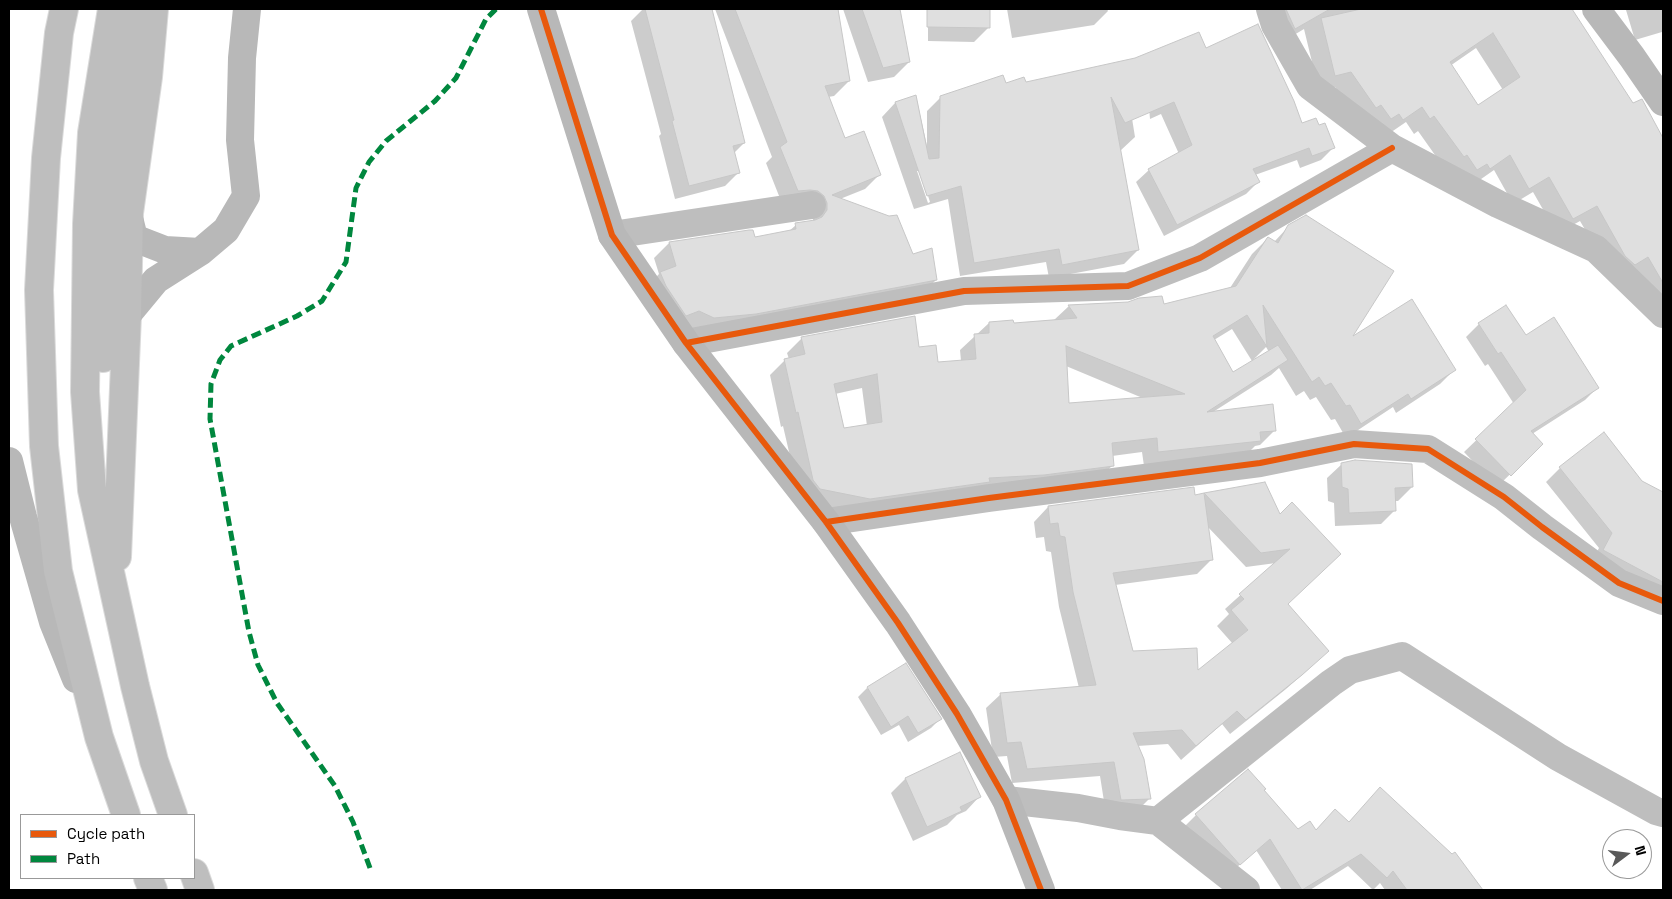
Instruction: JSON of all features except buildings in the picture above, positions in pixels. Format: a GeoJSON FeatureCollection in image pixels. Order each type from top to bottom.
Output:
{"type":"FeatureCollection","features":[{"type":"Feature","properties":{"kind":"main road"},"geometry":{"type":"LineString","coordinates":[[64,9],[59,33],[46,158],[39,290],[44,446],[58,571],[99,738],[126,814]]}},
{"type":"Feature","properties":{"kind":"main road"},"geometry":{"type":"LineString","coordinates":[[112,9],[92,133],[87,224],[85,392],[92,490],[135,686],[154,761],[173,814]]}},
{"type":"Feature","properties":{"kind":"main road"},"geometry":{"type":"LineString","coordinates":[[115,591],[101,404],[116,134],[136,9]]}},
{"type":"Feature","properties":{"kind":"main road"},"geometry":{"type":"LineString","coordinates":[[115,591],[127,315],[129,213],[148,77],[154,9]]}},
{"type":"Feature","properties":{"kind":"main road"},"geometry":{"type":"LineString","coordinates":[[1270,9],[1274,25],[1310,86],[1392,148],[1498,204],[1596,248],[1663,314]]}},
{"type":"Feature","properties":{"kind":"main road"},"geometry":{"type":"LineString","coordinates":[[686,343],[964,291],[1128,286],[1200,258],[1392,148]]}},
{"type":"Feature","properties":{"kind":"main road"},"geometry":{"type":"LineString","coordinates":[[612,235],[812,205]]}},
{"type":"Feature","properties":{"kind":"main road"},"geometry":{"type":"LineString","coordinates":[[826,522],[989,498],[1260,463],[1354,444],[1428,450],[1504,497],[1619,583],[1663,601]]}},
{"type":"Feature","properties":{"kind":"main road"},"geometry":{"type":"LineString","coordinates":[[1158,821],[1331,683],[1350,670],[1402,656],[1558,757],[1656,811],[1663,812]]}},
{"type":"Feature","properties":{"kind":"main road"},"geometry":{"type":"LineString","coordinates":[[1006,800],[1078,808],[1158,821],[1246,890]]}},
{"type":"Feature","properties":{"kind":"main road"},"geometry":{"type":"LineString","coordinates":[[195,876],[200,890]]}},
{"type":"Feature","properties":{"kind":"street"},"geometry":{"type":"LineString","coordinates":[[127,315],[156,280],[200,252],[226,230],[246,196],[240,140],[242,58],[247,9]]}},
{"type":"Feature","properties":{"kind":"street"},"geometry":{"type":"LineString","coordinates":[[541,9],[612,235],[686,343],[826,522],[898,623],[957,714],[1006,800],[1041,890]]}},
{"type":"Feature","properties":{"kind":"street"},"geometry":{"type":"LineString","coordinates":[[1596,9],[1662,98]]}},
{"type":"Feature","properties":{"kind":"street"},"geometry":{"type":"LineString","coordinates":[[130,222],[134,238],[165,250],[200,252]]}},
{"type":"Feature","properties":{"kind":"street"},"geometry":{"type":"LineString","coordinates":[[9,460],[22,517],[53,622],[99,738]]}},
{"type":"Feature","properties":{"kind":"marked path"},"geometry":{"type":"LineString","coordinates":[[370,868],[353,822],[335,786],[277,703],[258,665],[249,632],[210,419],[211,384],[220,360],[231,346],[297,316],[322,301],[346,262],[356,188],[369,162],[386,141],[435,101],[456,78],[486,19],[496,9]]}},
{"type":"Feature","properties":{"kind":"cycle path"},"geometry":{"type":"LineString","coordinates":[[541,9],[612,235],[686,343],[826,522],[898,623],[957,714],[1006,800],[1041,890]]}},
{"type":"Feature","properties":{"kind":"cycle path"},"geometry":{"type":"LineString","coordinates":[[686,343],[964,291],[1128,286],[1200,258],[1392,148]]}},
{"type":"Feature","properties":{"kind":"cycle path"},"geometry":{"type":"LineString","coordinates":[[826,522],[989,498],[1260,463],[1354,444],[1428,449],[1504,497],[1619,583],[1663,601]]}}]}
